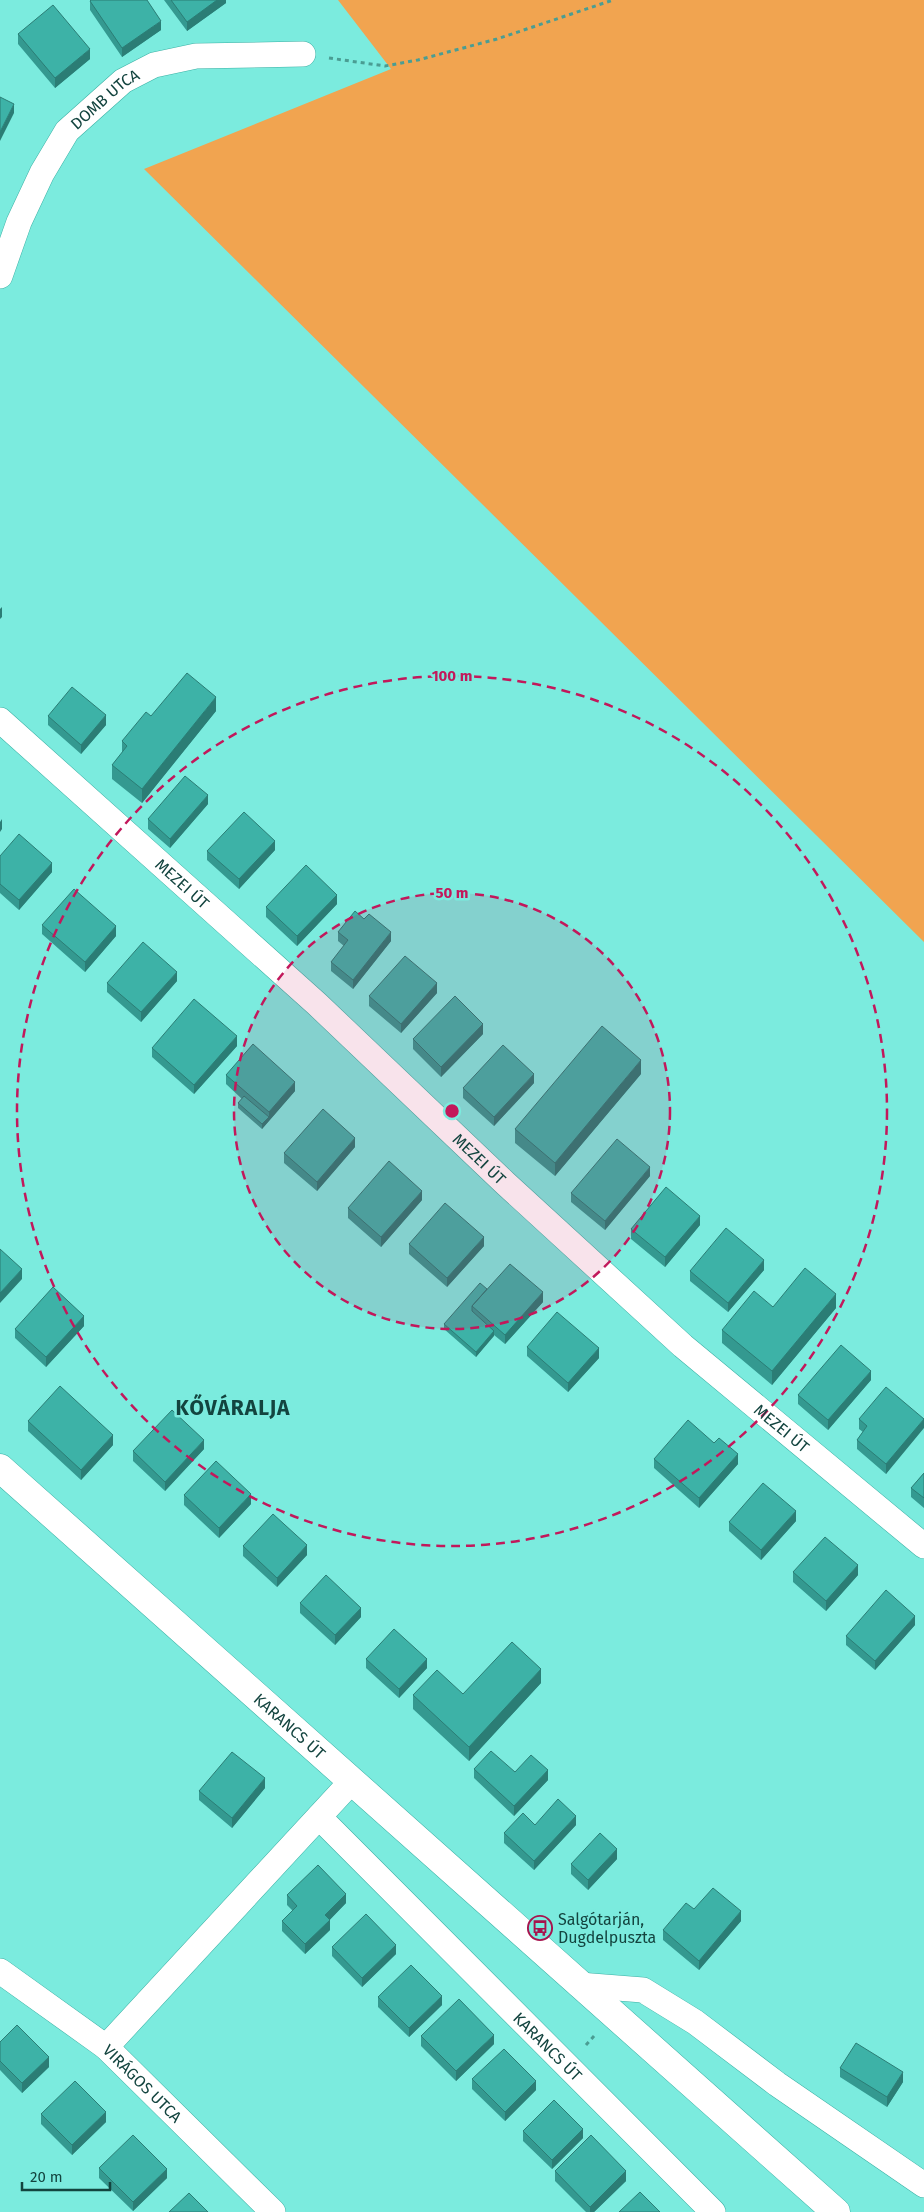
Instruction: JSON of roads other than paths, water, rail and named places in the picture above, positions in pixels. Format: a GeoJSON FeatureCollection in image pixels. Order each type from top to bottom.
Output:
{"type":"FeatureCollection","features":[{"type":"Feature","properties":{"kind":"main road","name":"KARANCS ÚT"},"geometry":{"type":"LineString","coordinates":[[0,1468],[836,2212]]}},
{"type":"Feature","properties":{"kind":"street","name":"DOMB UTCA"},"geometry":{"type":"LineString","coordinates":[[0,276],[19,222],[34,189],[67,131],[122,81],[154,65],[196,56],[303,54]]}},
{"type":"Feature","properties":{"kind":"street","name":"MEZEI ÚT"},"geometry":{"type":"LineString","coordinates":[[0,720],[317,1004],[683,1346],[924,1546]]}},
{"type":"Feature","properties":{"kind":"street"},"geometry":{"type":"LineString","coordinates":[[106,2047],[351,1782]]}},
{"type":"Feature","properties":{"kind":"street","name":"KARANCS ÚT"},"geometry":{"type":"LineString","coordinates":[[319,1817],[713,2212]]}},
{"type":"Feature","properties":{"kind":"street","name":"VIRÁGOS UTCA"},"geometry":{"type":"LineString","coordinates":[[0,1971],[106,2047],[273,2212]]}},
{"type":"Feature","properties":{"kind":"street"},"geometry":{"type":"LineString","coordinates":[[579,1985],[643,1990],[695,2022],[777,2084],[924,2185]]}},
{"type":"Feature","properties":{"kind":"place","name":"Salgótarján, Dugdelpuszta"},"geometry":{"type":"Point","coordinates":[540,1928]}},
{"type":"Feature","properties":{"kind":"district","name":"KŐVÁRALJA"},"geometry":{"type":"Point","coordinates":[233,1408]}}]}
